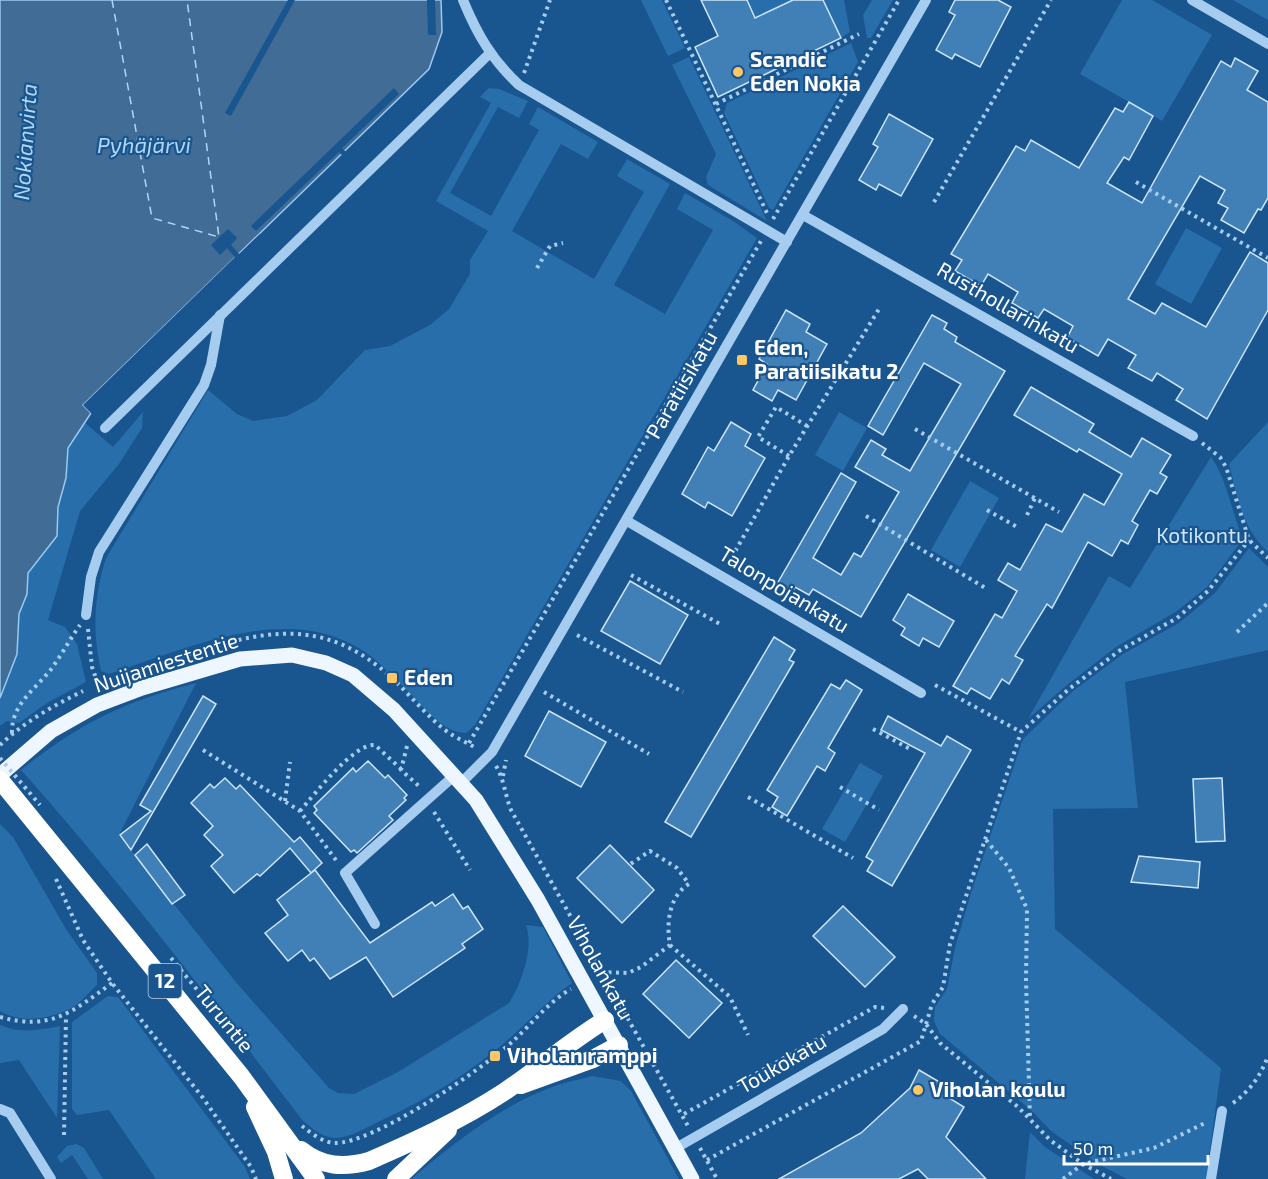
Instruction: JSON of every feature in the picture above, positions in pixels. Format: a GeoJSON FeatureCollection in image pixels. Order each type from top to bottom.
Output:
{"type":"FeatureCollection","features":[{"type":"Feature","properties":{"kind":"highway","name":"Turuntie"},"geometry":{"type":"LineString","coordinates":[[0,777],[34,809],[293,1143],[316,1179]]}},
{"type":"Feature","properties":{"kind":"highway"},"geometry":{"type":"LineString","coordinates":[[293,1143],[320,1162],[354,1165],[369,1161],[458,1120],[506,1090],[553,1054],[605,1020]]}},
{"type":"Feature","properties":{"kind":"highway"},"geometry":{"type":"LineString","coordinates":[[506,1090],[593,1059],[619,1045]]}},
{"type":"Feature","properties":{"kind":"highway"},"geometry":{"type":"LineString","coordinates":[[241,1076],[276,1152],[284,1179]]}},
{"type":"Feature","properties":{"kind":"highway"},"geometry":{"type":"LineString","coordinates":[[396,1179],[458,1120]]}},
{"type":"Feature","properties":{"kind":"main road","name":"Nuijamiestentie"},"geometry":{"type":"LineString","coordinates":[[0,777],[51,731],[97,705],[142,688],[240,659],[272,655],[314,659],[353,675],[394,710],[459,779]]}},
{"type":"Feature","properties":{"kind":"main road","name":"Viholankatu"},"geometry":{"type":"LineString","coordinates":[[459,779],[504,843],[584,982],[692,1179]]}},
{"type":"Feature","properties":{"kind":"street"},"geometry":{"type":"LineString","coordinates":[[463,0],[479,37],[519,85],[769,226],[787,242]]}},
{"type":"Feature","properties":{"kind":"street","name":"Paratiisikatu"},"geometry":{"type":"LineString","coordinates":[[345,873],[487,758],[627,520],[926,0]]}},
{"type":"Feature","properties":{"kind":"street"},"geometry":{"type":"LineString","coordinates":[[1192,0],[1268,44]]}},
{"type":"Feature","properties":{"kind":"street"},"geometry":{"type":"LineString","coordinates":[[105,428],[490,53]]}},
{"type":"Feature","properties":{"kind":"street","name":"Rusthollarinkatu"},"geometry":{"type":"LineString","coordinates":[[803,214],[1193,436]]}},
{"type":"Feature","properties":{"kind":"street"},"geometry":{"type":"LineString","coordinates":[[86,615],[91,577],[99,552],[204,385],[211,365],[220,315]]}},
{"type":"Feature","properties":{"kind":"street","name":"Talonpojankatu"},"geometry":{"type":"LineString","coordinates":[[627,520],[921,693]]}},
{"type":"Feature","properties":{"kind":"street"},"geometry":{"type":"LineString","coordinates":[[345,873],[375,924]]}},
{"type":"Feature","properties":{"kind":"street","name":"Toukokatu"},"geometry":{"type":"LineString","coordinates":[[676,1148],[883,1029],[903,1009]]}},
{"type":"Feature","properties":{"kind":"street"},"geometry":{"type":"LineString","coordinates":[[0,1109],[10,1113],[51,1179]]}},
{"type":"Feature","properties":{"kind":"street"},"geometry":{"type":"LineString","coordinates":[[1211,1179],[1222,1111]]}},
{"type":"Feature","properties":{"kind":"path"},"geometry":{"type":"LineString","coordinates":[[519,85],[550,0]]}},
{"type":"Feature","properties":{"kind":"path"},"geometry":{"type":"LineString","coordinates":[[666,0],[716,104],[769,226]]}},
{"type":"Feature","properties":{"kind":"path"},"geometry":{"type":"LineString","coordinates":[[717,1179],[683,1114],[511,810],[505,793],[503,777],[487,758],[469,743],[899,0]]}},
{"type":"Feature","properties":{"kind":"path"},"geometry":{"type":"LineString","coordinates":[[934,202],[1051,0]]}},
{"type":"Feature","properties":{"kind":"path"},"geometry":{"type":"LineString","coordinates":[[716,104],[859,34]]}},
{"type":"Feature","properties":{"kind":"path"},"geometry":{"type":"LineString","coordinates":[[1136,182],[1268,258]]}},
{"type":"Feature","properties":{"kind":"path"},"geometry":{"type":"LineString","coordinates":[[537,268],[550,246],[563,243]]}},
{"type":"Feature","properties":{"kind":"path"},"geometry":{"type":"LineString","coordinates":[[722,576],[789,456],[879,309]]}},
{"type":"Feature","properties":{"kind":"path"},"geometry":{"type":"LineString","coordinates":[[789,456],[758,437],[776,407],[807,426]]}},
{"type":"Feature","properties":{"kind":"path"},"geometry":{"type":"LineString","coordinates":[[915,429],[1059,512]]}},
{"type":"Feature","properties":{"kind":"path"},"geometry":{"type":"LineString","coordinates":[[1193,436],[1220,458],[1226,467],[1249,540],[1268,558]]}},
{"type":"Feature","properties":{"kind":"path"},"geometry":{"type":"LineString","coordinates":[[1027,515],[1035,498]]}},
{"type":"Feature","properties":{"kind":"path"},"geometry":{"type":"LineString","coordinates":[[987,510],[1019,528]]}},
{"type":"Feature","properties":{"kind":"path"},"geometry":{"type":"LineString","coordinates":[[866,516],[987,589]]}},
{"type":"Feature","properties":{"kind":"path"},"geometry":{"type":"LineString","coordinates":[[707,1160],[921,1041],[932,1004],[943,987],[950,944],[1021,732],[1111,657],[1177,618],[1208,591],[1249,540]]}},
{"type":"Feature","properties":{"kind":"path"},"geometry":{"type":"LineString","coordinates":[[631,575],[720,624]]}},
{"type":"Feature","properties":{"kind":"path"},"geometry":{"type":"LineString","coordinates":[[1237,632],[1268,603]]}},
{"type":"Feature","properties":{"kind":"path"},"geometry":{"type":"LineString","coordinates":[[86,615],[92,667],[98,684]]}},
{"type":"Feature","properties":{"kind":"path"},"geometry":{"type":"LineString","coordinates":[[12,734],[11,720],[24,699],[51,669],[86,615]]}},
{"type":"Feature","properties":{"kind":"path"},"geometry":{"type":"LineString","coordinates":[[577,635],[683,692]]}},
{"type":"Feature","properties":{"kind":"path"},"geometry":{"type":"LineString","coordinates":[[935,685],[1021,732]]}},
{"type":"Feature","properties":{"kind":"path"},"geometry":{"type":"LineString","coordinates":[[544,692],[649,754]]}},
{"type":"Feature","properties":{"kind":"path"},"geometry":{"type":"LineString","coordinates":[[873,729],[912,750]]}},
{"type":"Feature","properties":{"kind":"path"},"geometry":{"type":"LineString","coordinates":[[300,811],[322,784],[362,747],[375,745],[402,770]]}},
{"type":"Feature","properties":{"kind":"path"},"geometry":{"type":"LineString","coordinates":[[203,750],[300,811],[345,873]]}},
{"type":"Feature","properties":{"kind":"path"},"geometry":{"type":"LineString","coordinates":[[0,758],[34,809],[48,814]]}},
{"type":"Feature","properties":{"kind":"path"},"geometry":{"type":"LineString","coordinates":[[285,801],[290,762]]}},
{"type":"Feature","properties":{"kind":"path"},"geometry":{"type":"LineString","coordinates":[[840,787],[879,810]]}},
{"type":"Feature","properties":{"kind":"path"},"geometry":{"type":"LineString","coordinates":[[748,797],[853,858]]}},
{"type":"Feature","properties":{"kind":"path"},"geometry":{"type":"LineString","coordinates":[[985,839],[1009,868],[1027,909],[1026,1001],[1030,1120]]}},
{"type":"Feature","properties":{"kind":"path"},"geometry":{"type":"LineString","coordinates":[[629,865],[651,851],[677,868],[689,884],[679,890],[670,909],[670,945],[730,997],[748,1035]]}},
{"type":"Feature","properties":{"kind":"path"},"geometry":{"type":"LineString","coordinates":[[55,877],[83,940],[112,983],[203,1098],[251,1167],[256,1179]]}},
{"type":"Feature","properties":{"kind":"path"},"geometry":{"type":"LineString","coordinates":[[301,1125],[317,1137],[333,1143],[350,1141],[403,1116],[449,1090],[495,1056],[565,992],[602,971],[627,973],[641,967],[670,945]]}},
{"type":"Feature","properties":{"kind":"path"},"geometry":{"type":"LineString","coordinates":[[170,957],[215,1012]]}},
{"type":"Feature","properties":{"kind":"path"},"geometry":{"type":"LineString","coordinates":[[0,1017],[26,1024],[66,1016],[112,983]]}},
{"type":"Feature","properties":{"kind":"path"},"geometry":{"type":"LineString","coordinates":[[683,1114],[875,1007],[903,1009]]}},
{"type":"Feature","properties":{"kind":"path"},"geometry":{"type":"LineString","coordinates":[[64,1135],[66,1016]]}},
{"type":"Feature","properties":{"kind":"path"},"geometry":{"type":"LineString","coordinates":[[926,1024],[940,1043],[1050,1140],[1083,1164],[1111,1179]]}},
{"type":"Feature","properties":{"kind":"path"},"geometry":{"type":"LineString","coordinates":[[1063,1179],[1083,1164],[1154,1148],[1202,1126],[1244,1095],[1262,1072],[1268,1056]]}},
{"type":"Feature","properties":{"kind":"green space"},"geometry":{"type":"Polygon","coordinates":[[[641,0],[662,0],[685,48],[668,56],[641,0]]]}},
{"type":"Feature","properties":{"kind":"green space"},"geometry":{"type":"Polygon","coordinates":[[[747,0],[793,0],[755,18],[747,0]]]}},
{"type":"Feature","properties":{"kind":"green space"},"geometry":{"type":"Polygon","coordinates":[[[823,0],[844,0],[850,32],[841,38],[823,0]]]}},
{"type":"Feature","properties":{"kind":"green space"},"geometry":{"type":"Polygon","coordinates":[[[872,0],[893,0],[871,38],[867,38],[863,15],[872,0]]]}},
{"type":"Feature","properties":{"kind":"green space"},"geometry":{"type":"Polygon","coordinates":[[[1122,0],[1152,0],[1212,35],[1162,121],[1080,74],[1122,0]]]}},
{"type":"Feature","properties":{"kind":"green space"},"geometry":{"type":"Polygon","coordinates":[[[1233,0],[1268,0],[1268,20],[1233,0]]]}},
{"type":"Feature","properties":{"kind":"green space"},"geometry":{"type":"Polygon","coordinates":[[[851,43],[858,62],[773,210],[769,208],[724,113],[727,103],[851,43]]]}},
{"type":"Feature","properties":{"kind":"green space"},"geometry":{"type":"Polygon","coordinates":[[[689,57],[767,221],[708,185],[706,177],[716,154],[672,65],[689,57]]]}},
{"type":"Feature","properties":{"kind":"green space"},"geometry":{"type":"Polygon","coordinates":[[[489,88],[499,89],[528,101],[519,118],[498,107],[450,193],[491,216],[539,130],[529,124],[538,107],[598,142],[588,159],[561,144],[512,231],[594,279],[644,192],[617,176],[627,159],[670,184],[614,285],[665,314],[713,230],[677,209],[685,193],[757,238],[475,725],[466,733],[457,732],[440,723],[372,657],[342,639],[309,631],[276,629],[241,633],[207,641],[109,674],[101,671],[95,628],[99,586],[106,558],[208,390],[237,414],[253,421],[287,416],[317,400],[365,350],[390,346],[430,325],[449,309],[470,274],[470,260],[488,231],[436,201],[491,103],[480,97],[489,88]]]}},
{"type":"Feature","properties":{"kind":"green space"},"geometry":{"type":"Polygon","coordinates":[[[1186,228],[1222,248],[1191,304],[1155,284],[1186,228]]]}},
{"type":"Feature","properties":{"kind":"green space"},"geometry":{"type":"Polygon","coordinates":[[[143,412],[142,428],[119,464],[80,511],[48,620],[65,627],[77,644],[86,682],[47,703],[19,723],[7,721],[0,726],[0,698],[17,654],[19,614],[27,594],[28,573],[57,536],[58,507],[66,478],[68,448],[84,422],[113,447],[143,412]]]}},
{"type":"Feature","properties":{"kind":"green space"},"geometry":{"type":"Polygon","coordinates":[[[839,412],[867,428],[843,471],[815,455],[839,412]]]}},
{"type":"Feature","properties":{"kind":"green space"},"geometry":{"type":"Polygon","coordinates":[[[1268,422],[1268,552],[1246,522],[1229,464],[1268,422]]]}},
{"type":"Feature","properties":{"kind":"green space","name":"Kotikontu"},"geometry":{"type":"Polygon","coordinates":[[[1211,457],[1225,486],[1243,539],[1207,587],[1177,611],[1116,647],[1028,719],[1109,576],[1130,588],[1211,457]]]}},
{"type":"Feature","properties":{"kind":"green space"},"geometry":{"type":"Polygon","coordinates":[[[970,481],[999,498],[960,567],[931,550],[970,481]]]}},
{"type":"Feature","properties":{"kind":"green space"},"geometry":{"type":"Polygon","coordinates":[[[1249,548],[1268,567],[1268,650],[1125,682],[1138,808],[1053,809],[1055,929],[1221,1068],[1206,1179],[1127,1179],[1098,1164],[1051,1131],[1032,1111],[940,1034],[934,1021],[935,1007],[947,989],[955,948],[971,893],[1023,739],[1073,691],[1123,654],[1179,623],[1215,593],[1249,548]]]}},
{"type":"Feature","properties":{"kind":"green space"},"geometry":{"type":"Polygon","coordinates":[[[196,683],[119,835],[235,981],[329,1088],[338,1093],[354,1094],[398,1072],[509,1003],[518,985],[528,954],[526,925],[543,927],[572,983],[479,1063],[447,1085],[396,1114],[341,1138],[326,1136],[303,1121],[130,899],[21,770],[63,739],[103,716],[146,698],[196,683]]]}},
{"type":"Feature","properties":{"kind":"green space"},"geometry":{"type":"Polygon","coordinates":[[[860,763],[883,776],[845,842],[822,829],[860,763]]]}},
{"type":"Feature","properties":{"kind":"green space"},"geometry":{"type":"Polygon","coordinates":[[[0,824],[13,837],[66,929],[97,973],[97,985],[76,1005],[56,1015],[27,1019],[17,1018],[0,1011],[0,824]]]}},
{"type":"Feature","properties":{"kind":"green space"},"geometry":{"type":"Polygon","coordinates":[[[108,996],[118,997],[245,1167],[250,1179],[156,1179],[109,1110],[77,1115],[72,1109],[72,1022],[108,996]]]}},
{"type":"Feature","properties":{"kind":"green space"},"geometry":{"type":"Polygon","coordinates":[[[0,1025],[22,1030],[60,1026],[57,1118],[19,1060],[0,1063],[0,1025]]]}},
{"type":"Feature","properties":{"kind":"green space"},"geometry":{"type":"Polygon","coordinates":[[[592,1076],[621,1081],[631,1091],[679,1179],[411,1179],[459,1140],[510,1107],[552,1087],[592,1076]]]}},
{"type":"Feature","properties":{"kind":"green space"},"geometry":{"type":"Polygon","coordinates":[[[1030,1132],[1045,1147],[1094,1179],[1025,1179],[1030,1132]]]}},
{"type":"Feature","properties":{"kind":"green space"},"geometry":{"type":"Polygon","coordinates":[[[76,1144],[84,1148],[103,1179],[88,1179],[72,1155],[61,1163],[57,1157],[67,1146],[76,1144]]]}},
{"type":"Feature","properties":{"kind":"water","name":"Pyhäjärvi"},"geometry":{"type":"Polygon","coordinates":[[[0,0],[441,0],[442,32],[429,69],[83,405],[91,413],[68,448],[66,478],[58,507],[57,536],[28,573],[27,594],[19,614],[17,654],[0,698],[0,0]]]}},
{"type":"Feature","properties":{"kind":"pier"},"geometry":{"type":"Polygon","coordinates":[[[288,0],[295,0],[231,116],[225,113],[288,0]]]}},
{"type":"Feature","properties":{"kind":"pier"},"geometry":{"type":"Polygon","coordinates":[[[427,0],[435,0],[436,35],[428,35],[427,0]]]}},
{"type":"Feature","properties":{"kind":"pier"},"geometry":{"type":"Polygon","coordinates":[[[394,88],[399,94],[342,148],[348,154],[344,157],[339,152],[256,231],[251,226],[394,88]]]}},
{"type":"Feature","properties":{"kind":"pier"},"geometry":{"type":"Polygon","coordinates":[[[228,229],[237,238],[231,245],[239,254],[260,234],[262,236],[87,405],[93,415],[83,405],[235,257],[227,248],[220,255],[211,245],[228,229]]]}},
{"type":"Feature","properties":{"kind":"building","name":"Scandic Eden Nokia"},"geometry":{"type":"Polygon","coordinates":[[[701,0],[747,0],[755,18],[793,0],[823,0],[841,38],[718,97],[695,47],[718,36],[701,0]]]}},
{"type":"Feature","properties":{"kind":"building"},"geometry":{"type":"Polygon","coordinates":[[[955,0],[998,0],[1011,7],[980,67],[955,54],[952,59],[936,50],[955,15],[949,12],[955,0]]]}},
{"type":"Feature","properties":{"kind":"building"},"geometry":{"type":"Polygon","coordinates":[[[1235,58],[1258,71],[1247,90],[1268,102],[1268,198],[1261,210],[1258,209],[1244,233],[1221,220],[1228,208],[1218,203],[1225,190],[1200,176],[1128,299],[1155,314],[1162,303],[1206,327],[1250,252],[1268,263],[1268,310],[1207,419],[1176,400],[1183,389],[1157,373],[1152,381],[1128,368],[1136,355],[1108,339],[1098,356],[1067,338],[1073,326],[1044,309],[1038,318],[1012,303],[1018,292],[988,274],[981,286],[955,271],[962,260],[951,254],[1016,146],[1025,151],[1031,140],[1079,168],[1115,108],[1123,112],[1129,102],[1153,116],[1129,160],[1124,157],[1107,183],[1142,203],[1221,61],[1231,67],[1235,58]]]}},
{"type":"Feature","properties":{"kind":"building"},"geometry":{"type":"Polygon","coordinates":[[[889,114],[933,139],[901,196],[879,184],[876,190],[859,180],[878,147],[873,144],[889,114]]]}},
{"type":"Feature","properties":{"kind":"building"},"geometry":{"type":"Polygon","coordinates":[[[786,310],[810,324],[806,332],[827,344],[796,400],[778,390],[772,401],[753,390],[767,364],[759,359],[786,310]]]}},
{"type":"Feature","properties":{"kind":"building"},"geometry":{"type":"Polygon","coordinates":[[[932,315],[947,323],[944,329],[957,337],[955,342],[1005,371],[861,617],[813,589],[809,595],[795,587],[792,593],[777,584],[841,473],[856,482],[813,558],[841,575],[854,553],[861,557],[899,492],[855,467],[871,440],[886,449],[882,455],[910,471],[961,384],[924,363],[883,435],[868,426],[932,315]]]}},
{"type":"Feature","properties":{"kind":"building"},"geometry":{"type":"Polygon","coordinates":[[[1031,387],[1094,424],[1089,432],[1131,457],[1142,438],[1171,455],[1160,473],[1167,477],[1157,494],[1150,490],[1132,521],[1138,525],[1128,544],[1121,540],[1112,556],[1088,542],[1052,608],[1047,604],[1015,656],[1023,660],[1009,684],[1002,679],[990,699],[971,688],[967,694],[953,686],[995,614],[1002,618],[1017,591],[998,580],[1008,563],[1020,570],[1046,524],[1062,532],[1084,494],[1104,505],[1122,474],[1079,449],[1077,452],[1014,415],[1031,387]]]}},
{"type":"Feature","properties":{"kind":"building"},"geometry":{"type":"Polygon","coordinates":[[[731,422],[751,434],[745,446],[765,458],[732,516],[708,502],[705,508],[682,494],[708,447],[714,451],[731,422]]]}},
{"type":"Feature","properties":{"kind":"building"},"geometry":{"type":"Polygon","coordinates":[[[630,581],[688,615],[660,664],[601,631],[630,581]]]}},
{"type":"Feature","properties":{"kind":"building"},"geometry":{"type":"Polygon","coordinates":[[[908,594],[954,621],[939,647],[923,638],[919,646],[901,635],[905,628],[893,620],[908,594]]]}},
{"type":"Feature","properties":{"kind":"building"},"geometry":{"type":"Polygon","coordinates":[[[774,637],[795,650],[789,660],[794,662],[691,837],[665,822],[774,637]]]}},
{"type":"Feature","properties":{"kind":"building"},"geometry":{"type":"Polygon","coordinates":[[[846,680],[862,690],[828,748],[835,753],[825,771],[817,766],[787,816],[772,807],[778,797],[767,790],[831,684],[840,689],[846,680]]]}},
{"type":"Feature","properties":{"kind":"building"},"geometry":{"type":"Polygon","coordinates":[[[203,696],[216,704],[131,850],[120,835],[151,811],[140,805],[203,696]]]}},
{"type":"Feature","properties":{"kind":"building"},"geometry":{"type":"Polygon","coordinates":[[[549,711],[606,742],[581,787],[525,756],[549,711]]]}},
{"type":"Feature","properties":{"kind":"building"},"geometry":{"type":"Polygon","coordinates":[[[888,716],[941,746],[947,736],[971,750],[892,886],[867,871],[873,861],[866,857],[925,753],[881,730],[888,716]]]}},
{"type":"Feature","properties":{"kind":"building"},"geometry":{"type":"Polygon","coordinates":[[[368,761],[385,778],[388,775],[407,795],[404,798],[406,800],[389,816],[393,820],[357,853],[354,850],[351,852],[314,813],[317,810],[314,806],[353,768],[356,772],[368,761]]]}},
{"type":"Feature","properties":{"kind":"building"},"geometry":{"type":"Polygon","coordinates":[[[225,778],[236,789],[240,785],[294,842],[300,837],[322,863],[311,873],[290,848],[260,876],[257,874],[234,893],[211,866],[223,855],[204,835],[213,826],[191,803],[210,784],[214,788],[225,778]]]}},
{"type":"Feature","properties":{"kind":"building"},"geometry":{"type":"Polygon","coordinates":[[[1222,778],[1225,841],[1196,842],[1193,779],[1222,778]]]}},
{"type":"Feature","properties":{"kind":"building"},"geometry":{"type":"Polygon","coordinates":[[[147,844],[185,895],[172,904],[135,855],[147,844]]]}},
{"type":"Feature","properties":{"kind":"building"},"geometry":{"type":"Polygon","coordinates":[[[610,845],[654,890],[622,923],[577,878],[610,845]]]}},
{"type":"Feature","properties":{"kind":"building"},"geometry":{"type":"Polygon","coordinates":[[[1139,856],[1200,862],[1198,888],[1131,882],[1139,856]]]}},
{"type":"Feature","properties":{"kind":"building"},"geometry":{"type":"Polygon","coordinates":[[[315,870],[370,943],[432,902],[435,906],[453,894],[463,909],[468,906],[483,929],[462,944],[465,948],[393,997],[366,957],[330,979],[314,958],[310,961],[302,950],[288,961],[265,933],[288,915],[277,900],[315,870]]]}},
{"type":"Feature","properties":{"kind":"building"},"geometry":{"type":"Polygon","coordinates":[[[843,906],[895,957],[865,987],[813,936],[843,906]]]}},
{"type":"Feature","properties":{"kind":"building"},"geometry":{"type":"Polygon","coordinates":[[[676,960],[722,1003],[689,1038],[643,994],[676,960]]]}},
{"type":"Feature","properties":{"kind":"building"},"geometry":{"type":"Polygon","coordinates":[[[919,1070],[948,1087],[944,1095],[964,1107],[946,1137],[986,1179],[928,1179],[918,1169],[899,1179],[779,1179],[861,1133],[910,1088],[919,1070]]]}},
{"type":"Feature","properties":{"kind":"ferry route"},"geometry":{"type":"LineString","coordinates":[[112,0],[152,218],[219,237],[187,0]]}},
{"type":"Feature","properties":{"kind":"place","name":"Scandic Eden Nokia"},"geometry":{"type":"Point","coordinates":[738,72]}},
{"type":"Feature","properties":{"kind":"place","name":"Eden, Paratiisikatu 2"},"geometry":{"type":"Point","coordinates":[742,360]}},
{"type":"Feature","properties":{"kind":"place","name":"Eden"},"geometry":{"type":"Point","coordinates":[392,678]}},
{"type":"Feature","properties":{"kind":"place","name":"Viholan ramppi"},"geometry":{"type":"Point","coordinates":[495,1056]}},
{"type":"Feature","properties":{"kind":"place","name":"Viholan koulu"},"geometry":{"type":"Point","coordinates":[918,1090]}},
{"type":"Feature","properties":{"kind":"water label","name":"Nokianvirta"},"geometry":{"type":"Point","coordinates":[25,142]}}]}
